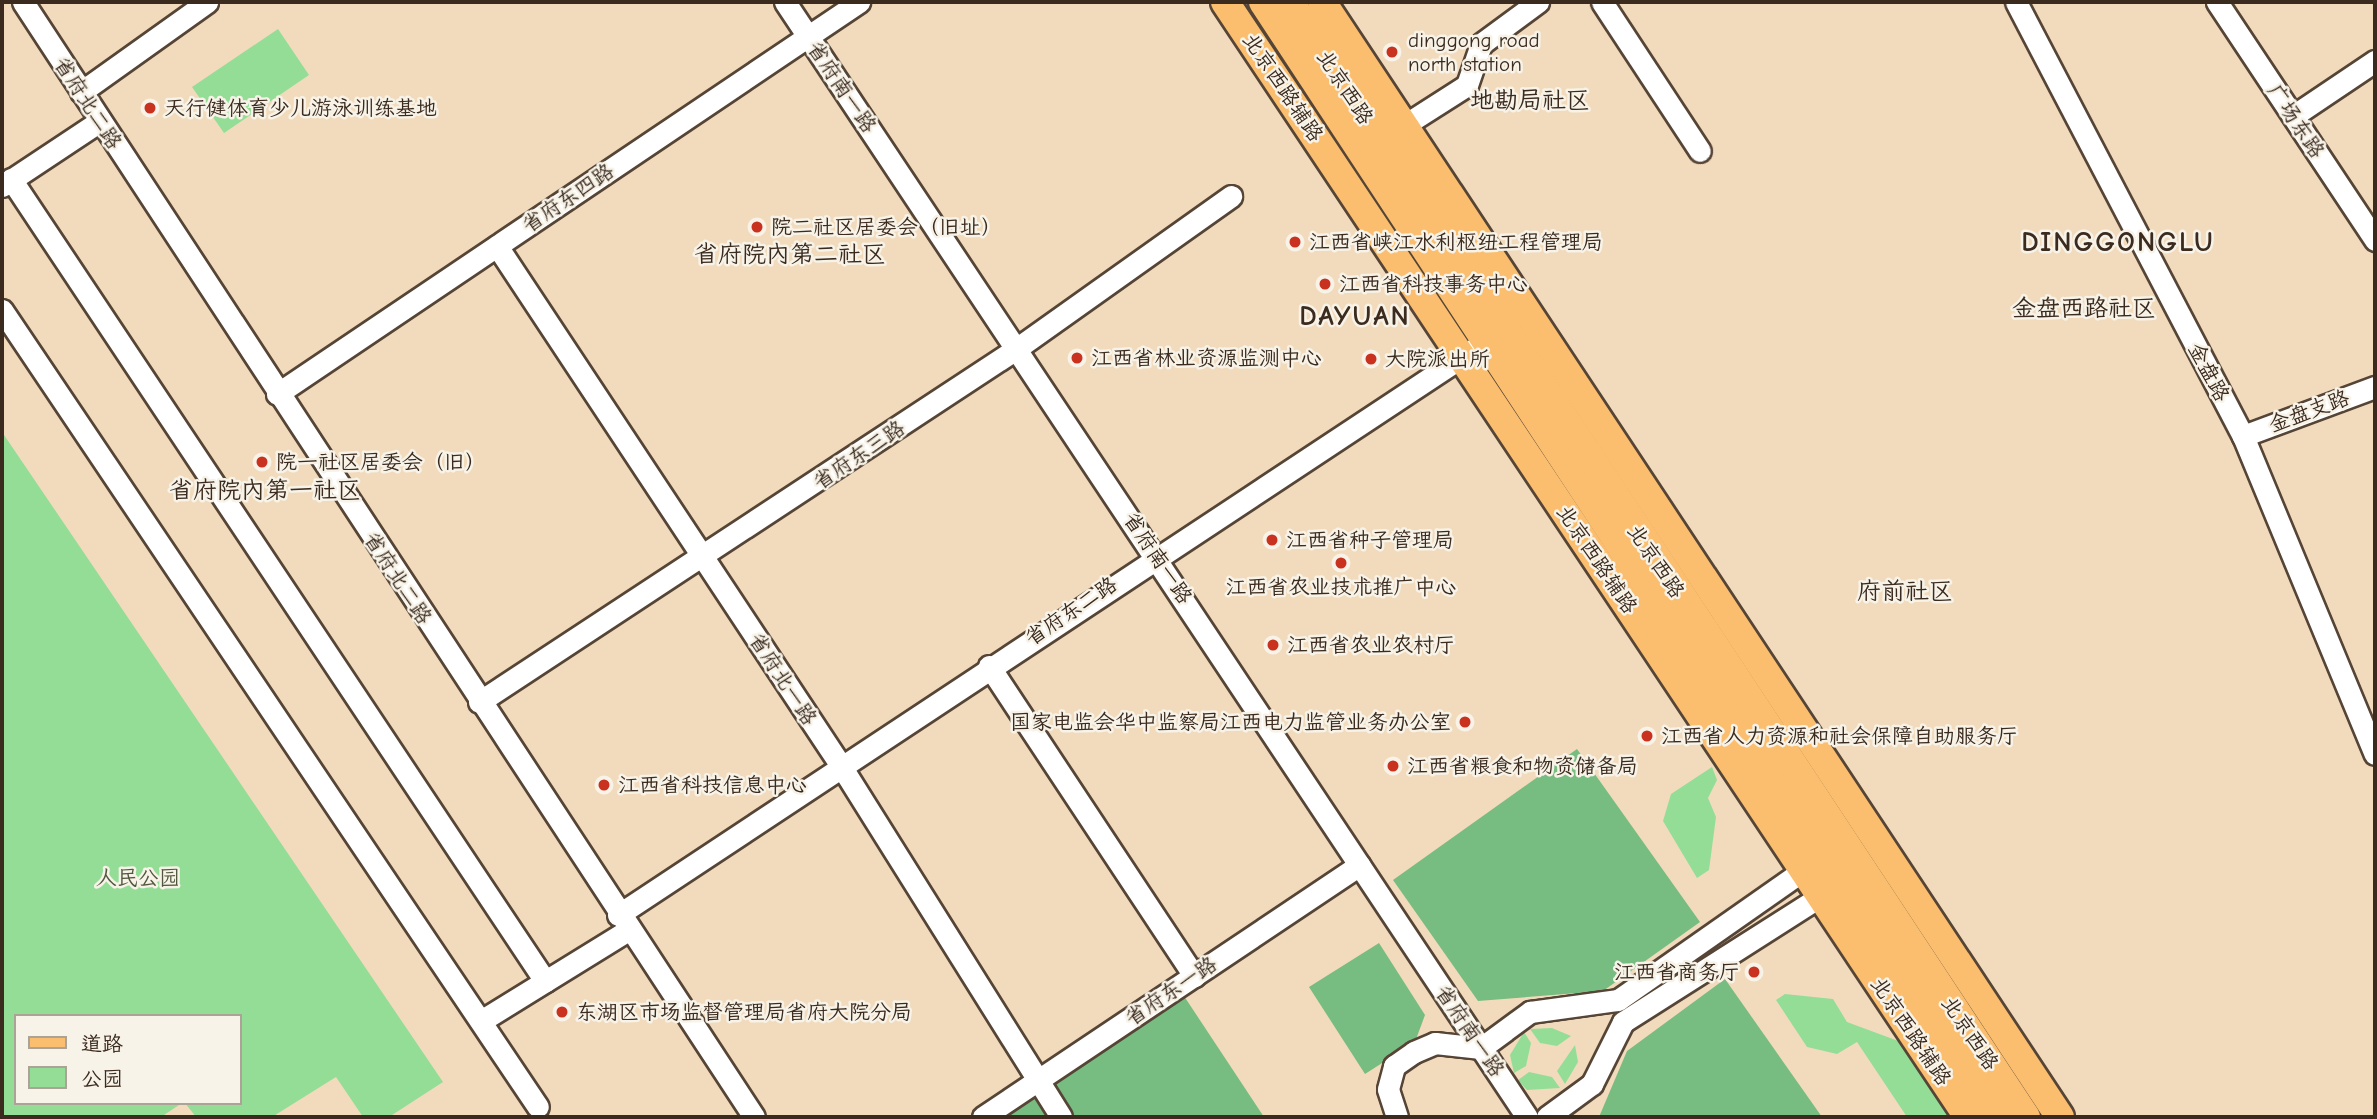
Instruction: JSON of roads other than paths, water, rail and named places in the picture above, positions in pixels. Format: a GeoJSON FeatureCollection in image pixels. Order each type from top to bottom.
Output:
{"type":"FeatureCollection","features":[{"type":"Feature","properties":{"kind":"main road","name":"北京西路辅路"},"geometry":{"type":"LineString","coordinates":[[1226,2],[1483,343]]}},
{"type":"Feature","properties":{"kind":"main road","name":"北京西路"},"geometry":{"type":"LineString","coordinates":[[1263,2],[1814,863],[1996,1117]]}},
{"type":"Feature","properties":{"kind":"main road","name":"北京西路"},"geometry":{"type":"LineString","coordinates":[[1290,2],[1483,343],[2026,1117]]}},
{"type":"Feature","properties":{"kind":"main road"},"geometry":{"type":"LineString","coordinates":[[1322,2],[2060,1117]]}},
{"type":"Feature","properties":{"kind":"main road","name":"北京西路辅路"},"geometry":{"type":"LineString","coordinates":[[1832,889],[1968,1117]]}},
{"type":"Feature","properties":{"kind":"street","name":"省府北二路"},"geometry":{"type":"LineString","coordinates":[[23,2],[623,922],[754,1117]]}},
{"type":"Feature","properties":{"kind":"street"},"geometry":{"type":"LineString","coordinates":[[81,92],[207,2]]}},
{"type":"Feature","properties":{"kind":"street","name":"省府南一路"},"geometry":{"type":"LineString","coordinates":[[785,2],[1156,555],[1527,1117]]}},
{"type":"Feature","properties":{"kind":"street","name":"省府东四路"},"geometry":{"type":"LineString","coordinates":[[277,394],[859,2]]}},
{"type":"Feature","properties":{"kind":"street"},"geometry":{"type":"LineString","coordinates":[[1404,126],[1467,85],[1481,44],[1538,2]]}},
{"type":"Feature","properties":{"kind":"street"},"geometry":{"type":"LineString","coordinates":[[1602,2],[1700,151]]}},
{"type":"Feature","properties":{"kind":"street","name":"金盘路"},"geometry":{"type":"LineString","coordinates":[[2016,2],[2243,436],[2375,754]]}},
{"type":"Feature","properties":{"kind":"street","name":"广场东路"},"geometry":{"type":"LineString","coordinates":[[2217,2],[2375,240]]}},
{"type":"Feature","properties":{"kind":"street"},"geometry":{"type":"LineString","coordinates":[[2293,116],[2375,61]]}},
{"type":"Feature","properties":{"kind":"street"},"geometry":{"type":"LineString","coordinates":[[100,121],[7,183],[545,981]]}},
{"type":"Feature","properties":{"kind":"street","name":"省府东三路"},"geometry":{"type":"LineString","coordinates":[[479,702],[704,559],[1016,349],[1231,196]]}},
{"type":"Feature","properties":{"kind":"street","name":"省府北一路"},"geometry":{"type":"LineString","coordinates":[[497,246],[841,766],[1061,1117]]}},
{"type":"Feature","properties":{"kind":"street"},"geometry":{"type":"LineString","coordinates":[[2,310],[538,1107]]}},
{"type":"Feature","properties":{"kind":"street","name":"省府东二路"},"geometry":{"type":"LineString","coordinates":[[489,1016],[545,981],[841,766],[989,666],[1528,314]]}},
{"type":"Feature","properties":{"kind":"street","name":"金盘支路"},"geometry":{"type":"LineString","coordinates":[[2243,436],[2375,387]]}},
{"type":"Feature","properties":{"kind":"street"},"geometry":{"type":"LineString","coordinates":[[989,666],[1194,976]]}},
{"type":"Feature","properties":{"kind":"street"},"geometry":{"type":"LineString","coordinates":[[1396,1117],[1388,1089],[1394,1066],[1435,1043],[1481,1048],[1530,1012],[1618,1000],[1814,863]]}},
{"type":"Feature","properties":{"kind":"street","name":"省府东一路"},"geometry":{"type":"LineString","coordinates":[[983,1117],[1360,865]]}},
{"type":"Feature","properties":{"kind":"street"},"geometry":{"type":"LineString","coordinates":[[1548,1117],[1592,1084],[1623,1022],[1832,889]]}},
{"type":"Feature","properties":{"kind":"place","name":"dinggong road north station"},"geometry":{"type":"Point","coordinates":[1392,52]}},
{"type":"Feature","properties":{"kind":"place","name":"天行健体育少儿游泳训练基地"},"geometry":{"type":"Point","coordinates":[150,108]}},
{"type":"Feature","properties":{"kind":"place","name":"院二社区居委会（旧址）"},"geometry":{"type":"Point","coordinates":[757,227]}},
{"type":"Feature","properties":{"kind":"place","name":"江西省峡江水利枢纽工程管理局"},"geometry":{"type":"Point","coordinates":[1295,242]}},
{"type":"Feature","properties":{"kind":"place","name":"江西省科技事务中心"},"geometry":{"type":"Point","coordinates":[1325,284]}},
{"type":"Feature","properties":{"kind":"place","name":"江西省林业资源监测中心"},"geometry":{"type":"Point","coordinates":[1077,358]}},
{"type":"Feature","properties":{"kind":"place","name":"大院派出所"},"geometry":{"type":"Point","coordinates":[1371,359]}},
{"type":"Feature","properties":{"kind":"place","name":"院一社区居委会（旧）"},"geometry":{"type":"Point","coordinates":[262,462]}},
{"type":"Feature","properties":{"kind":"place","name":"江西省种子管理局"},"geometry":{"type":"Point","coordinates":[1272,540]}},
{"type":"Feature","properties":{"kind":"place","name":"江西省农业技术推广中心"},"geometry":{"type":"Point","coordinates":[1341,563]}},
{"type":"Feature","properties":{"kind":"place","name":"江西省农业农村厅"},"geometry":{"type":"Point","coordinates":[1273,645]}},
{"type":"Feature","properties":{"kind":"place","name":"国家电监会华中监察局江西电力监管业务办公室"},"geometry":{"type":"Point","coordinates":[1465,722]}},
{"type":"Feature","properties":{"kind":"place","name":"江西省人力资源和社会保障自助服务厅"},"geometry":{"type":"Point","coordinates":[1647,736]}},
{"type":"Feature","properties":{"kind":"place","name":"江西省粮食和物资储备局"},"geometry":{"type":"Point","coordinates":[1393,766]}},
{"type":"Feature","properties":{"kind":"place","name":"江西省科技信息中心"},"geometry":{"type":"Point","coordinates":[604,785]}},
{"type":"Feature","properties":{"kind":"place","name":"江西省商务厅"},"geometry":{"type":"Point","coordinates":[1754,972]}},
{"type":"Feature","properties":{"kind":"place","name":"东湖区市场监督管理局省府大院分局"},"geometry":{"type":"Point","coordinates":[562,1012]}},
{"type":"Feature","properties":{"kind":"district","name":"地勘局社区"},"geometry":{"type":"Point","coordinates":[1530,101]}},
{"type":"Feature","properties":{"kind":"district","name":"DINGGONGLU"},"geometry":{"type":"Point","coordinates":[2118,242]}},
{"type":"Feature","properties":{"kind":"district","name":"省府院内第二社区"},"geometry":{"type":"Point","coordinates":[790,255]}},
{"type":"Feature","properties":{"kind":"district","name":"金盘西路社区"},"geometry":{"type":"Point","coordinates":[2084,309]}},
{"type":"Feature","properties":{"kind":"district","name":"DAYUAN"},"geometry":{"type":"Point","coordinates":[1355,316]}},
{"type":"Feature","properties":{"kind":"district","name":"省府院内第一社区"},"geometry":{"type":"Point","coordinates":[265,491]}},
{"type":"Feature","properties":{"kind":"district","name":"府前社区"},"geometry":{"type":"Point","coordinates":[1905,592]}},
{"type":"Feature","properties":{"kind":"park label","name":"人民公园"},"geometry":{"type":"Point","coordinates":[138,878]}}]}
